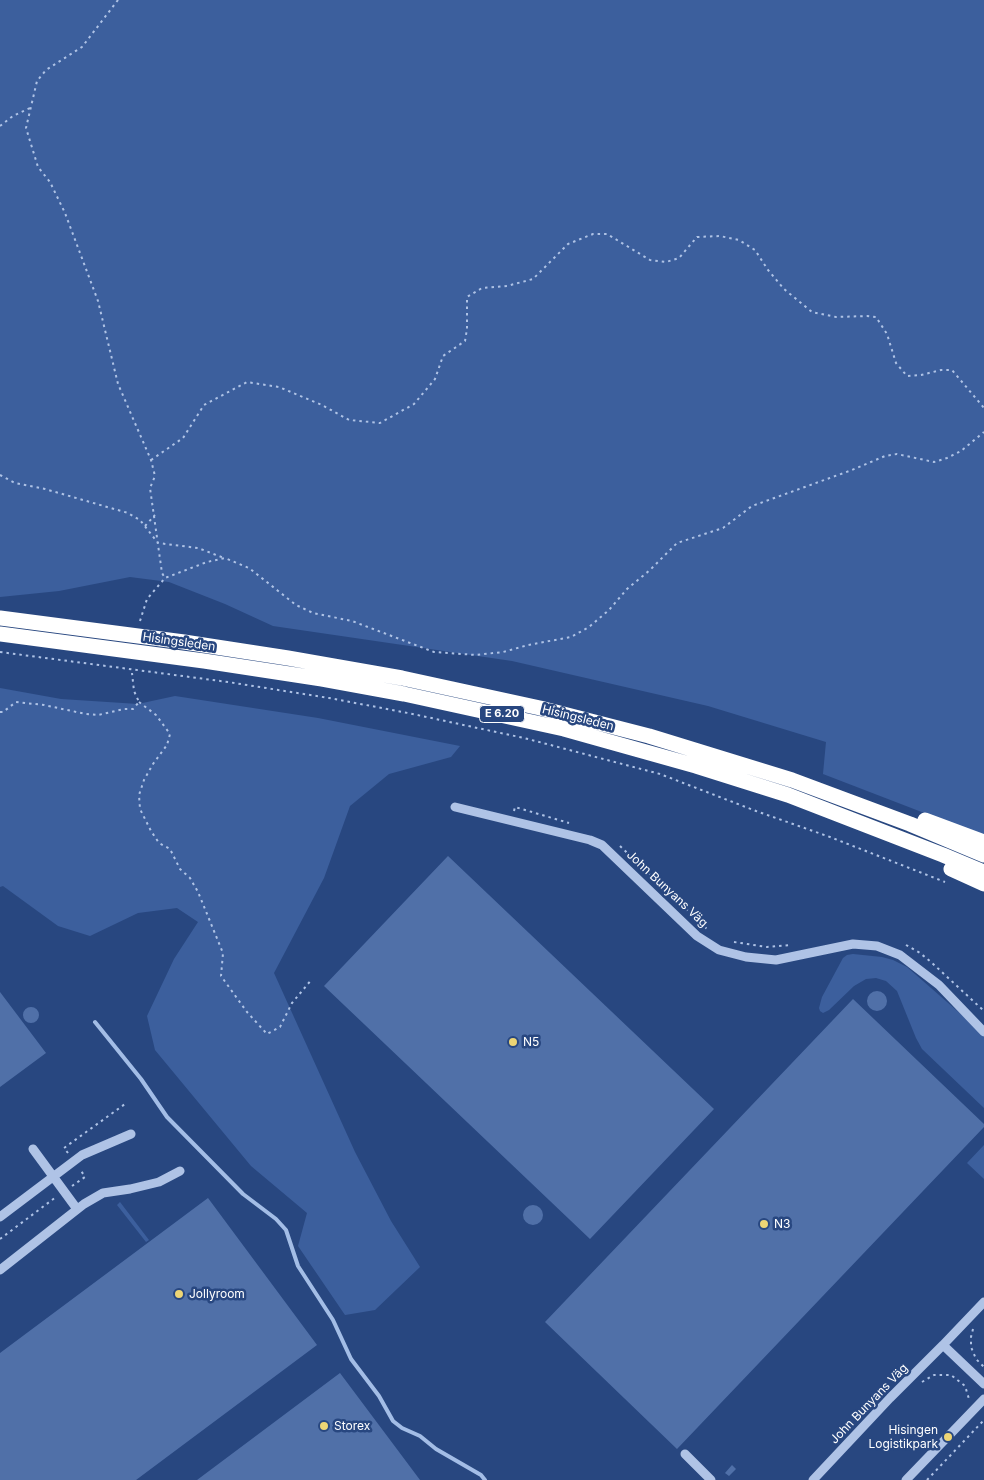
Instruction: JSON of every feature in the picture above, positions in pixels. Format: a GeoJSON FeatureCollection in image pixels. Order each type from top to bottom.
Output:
{"type":"FeatureCollection","features":[{"type":"Feature","properties":{"kind":"highway","name":"Hisingsleden"},"geometry":{"type":"LineString","coordinates":[[0,618],[288,658],[464,690],[540,708],[649,736],[792,780],[984,855]]}},
{"type":"Feature","properties":{"kind":"highway","name":"Hisingsleden"},"geometry":{"type":"LineString","coordinates":[[0,634],[274,671],[404,694],[518,718],[618,743],[748,782],[810,803],[943,854],[984,872]]}},
{"type":"Feature","properties":{"kind":"highway"},"geometry":{"type":"LineString","coordinates":[[846,800],[860,794],[984,842]]}},
{"type":"Feature","properties":{"kind":"highway"},"geometry":{"type":"LineString","coordinates":[[943,854],[950,868],[984,884]]}},
{"type":"Feature","properties":{"kind":"street","name":"John Bunyans Väg"},"geometry":{"type":"LineString","coordinates":[[455,807],[590,840],[602,845],[697,936],[719,950],[746,958],[776,960],[853,944],[877,946],[900,955],[939,985],[984,1032]]}},
{"type":"Feature","properties":{"kind":"street"},"geometry":{"type":"LineString","coordinates":[[0,1217],[82,1155],[131,1134]]}},
{"type":"Feature","properties":{"kind":"street"},"geometry":{"type":"LineString","coordinates":[[33,1148],[77,1209]]}},
{"type":"Feature","properties":{"kind":"street"},"geometry":{"type":"LineString","coordinates":[[0,1270],[77,1209],[103,1192],[130,1189],[159,1182],[180,1171]]}},
{"type":"Feature","properties":{"kind":"street","name":"John Bunyans Väg"},"geometry":{"type":"LineString","coordinates":[[813,1480],[984,1302]]}},
{"type":"Feature","properties":{"kind":"street"},"geometry":{"type":"LineString","coordinates":[[943,1346],[984,1384]]}},
{"type":"Feature","properties":{"kind":"street"},"geometry":{"type":"LineString","coordinates":[[906,1480],[984,1399]]}},
{"type":"Feature","properties":{"kind":"street"},"geometry":{"type":"LineString","coordinates":[[685,1454],[712,1480]]}},
{"type":"Feature","properties":{"kind":"path"},"geometry":{"type":"LineString","coordinates":[[118,0],[82,47],[46,70],[37,81],[26,128],[38,167],[50,182],[65,213],[98,301],[118,384],[151,460],[155,476],[150,488],[162,574],[165,578]]}},
{"type":"Feature","properties":{"kind":"path"},"geometry":{"type":"LineString","coordinates":[[0,126],[13,116],[30,108]]}},
{"type":"Feature","properties":{"kind":"path"},"geometry":{"type":"LineString","coordinates":[[151,460],[183,438],[204,405],[247,382],[279,387],[322,405],[349,420],[380,423],[414,404],[435,379],[443,356],[465,341],[467,296],[482,288],[507,286],[533,279],[568,244],[593,234],[607,234],[650,260],[666,262],[679,258],[697,238],[720,236],[739,240],[755,250],[768,270],[784,289],[812,312],[836,317],[876,317],[887,334],[896,363],[907,376],[952,370],[984,408]]}},
{"type":"Feature","properties":{"kind":"path"},"geometry":{"type":"LineString","coordinates":[[0,475],[15,483],[45,488],[122,511],[140,520],[158,543],[198,548],[249,568],[296,605],[313,613],[352,621],[411,645],[434,652],[476,655],[503,652],[571,637],[589,627],[609,610],[627,589],[650,570],[677,543],[723,528],[752,506],[885,456],[897,454],[934,462],[947,458],[961,452],[984,432]]}},
{"type":"Feature","properties":{"kind":"path"},"geometry":{"type":"LineString","coordinates":[[145,526],[155,515]]}},
{"type":"Feature","properties":{"kind":"path"},"geometry":{"type":"LineString","coordinates":[[140,621],[147,599],[165,578],[207,562],[225,558]]}},
{"type":"Feature","properties":{"kind":"path"},"geometry":{"type":"LineString","coordinates":[[0,652],[228,682],[329,698],[408,712],[557,746],[660,774],[947,883]]}},
{"type":"Feature","properties":{"kind":"path"},"geometry":{"type":"LineString","coordinates":[[132,673],[134,691],[139,702],[156,715],[170,734],[167,745],[144,780],[139,795],[140,809],[151,832],[159,843],[170,849],[180,869],[190,878],[198,892],[223,954],[221,976],[247,1012],[267,1034],[280,1027],[292,1004],[312,979]]}},
{"type":"Feature","properties":{"kind":"path"},"geometry":{"type":"LineString","coordinates":[[0,712],[3,712],[16,702],[98,715],[124,709],[133,709],[139,702]]}},
{"type":"Feature","properties":{"kind":"path"},"geometry":{"type":"LineString","coordinates":[[510,820],[515,807],[572,824]]}},
{"type":"Feature","properties":{"kind":"path"},"geometry":{"type":"LineString","coordinates":[[618,844],[709,931]]}},
{"type":"Feature","properties":{"kind":"path"},"geometry":{"type":"LineString","coordinates":[[729,941],[767,947],[796,944]]}},
{"type":"Feature","properties":{"kind":"path"},"geometry":{"type":"LineString","coordinates":[[903,944],[920,953],[931,962],[984,1011]]}},
{"type":"Feature","properties":{"kind":"path"},"geometry":{"type":"LineString","coordinates":[[976,1324],[971,1337],[972,1347],[976,1359],[984,1367]]}},
{"type":"Feature","properties":{"kind":"path"},"geometry":{"type":"LineString","coordinates":[[916,1387],[934,1375],[951,1375],[964,1383],[970,1400],[976,1407]]}},
{"type":"Feature","properties":{"kind":"path"},"geometry":{"type":"LineString","coordinates":[[927,1480],[984,1420]]}},
{"type":"Feature","properties":{"kind":"shaded area"},"geometry":{"type":"Polygon","coordinates":[[[0,0],[984,0],[984,836],[823,774],[826,742],[708,706],[512,661],[273,626],[225,604],[169,582],[130,577],[59,591],[0,597],[0,0]]]}},
{"type":"Feature","properties":{"kind":"shaded area"},"geometry":{"type":"Polygon","coordinates":[[[0,688],[61,699],[138,704],[175,696],[318,718],[460,746],[451,757],[389,774],[350,806],[324,878],[274,973],[355,1152],[391,1221],[420,1267],[375,1310],[345,1315],[298,1246],[307,1213],[251,1166],[155,1050],[147,1016],[174,959],[198,922],[177,908],[138,913],[90,936],[58,926],[3,886],[0,887],[0,688]]]}},
{"type":"Feature","properties":{"kind":"shaded area"},"geometry":{"type":"Polygon","coordinates":[[[853,954],[882,957],[907,967],[971,1023],[984,1037],[984,1108],[922,1049],[897,991],[886,981],[876,978],[866,979],[854,986],[829,1010],[823,1013],[820,1011],[822,997],[843,958],[853,954]]]}},
{"type":"Feature","properties":{"kind":"shaded area"},"geometry":{"type":"Polygon","coordinates":[[[984,1145],[984,1179],[967,1163],[984,1145]]]}},
{"type":"Feature","properties":{"kind":"shaded area"},"geometry":{"type":"Polygon","coordinates":[[[120,1202],[149,1240],[146,1242],[117,1205],[120,1202]]]}},
{"type":"Feature","properties":{"kind":"building","name":"N5"},"geometry":{"type":"Polygon","coordinates":[[[448,856],[714,1109],[590,1239],[324,986],[448,856]]]}},
{"type":"Feature","properties":{"kind":"building"},"geometry":{"type":"Polygon","coordinates":[[[873,991],[881,991],[887,997],[887,1005],[881,1011],[873,1011],[867,1005],[867,997],[873,991]]]}},
{"type":"Feature","properties":{"kind":"building"},"geometry":{"type":"Polygon","coordinates":[[[0,992],[46,1053],[0,1087],[0,992]]]}},
{"type":"Feature","properties":{"kind":"building","name":"N3"},"geometry":{"type":"Polygon","coordinates":[[[853,999],[984,1124],[984,1127],[677,1449],[545,1322],[853,999]]]}},
{"type":"Feature","properties":{"kind":"building"},"geometry":{"type":"Polygon","coordinates":[[[31,1007],[37,1009],[39,1015],[37,1021],[31,1023],[25,1021],[23,1015],[25,1009],[31,1007]]]}},
{"type":"Feature","properties":{"kind":"building","name":"Jollyroom"},"geometry":{"type":"Polygon","coordinates":[[[208,1198],[317,1345],[136,1480],[0,1480],[0,1353],[208,1198]]]}},
{"type":"Feature","properties":{"kind":"building"},"geometry":{"type":"Polygon","coordinates":[[[533,1205],[540,1208],[543,1215],[540,1222],[533,1225],[526,1222],[523,1215],[526,1208],[533,1205]]]}},
{"type":"Feature","properties":{"kind":"building","name":"Storex"},"geometry":{"type":"Polygon","coordinates":[[[340,1373],[420,1480],[197,1480],[340,1373]]]}},
{"type":"Feature","properties":{"kind":"building"},"geometry":{"type":"Polygon","coordinates":[[[732,1465],[736,1469],[729,1476],[725,1473],[732,1465]]]}},
{"type":"Feature","properties":{"kind":"waterway"},"geometry":{"type":"LineString","coordinates":[[95,1022],[141,1079],[167,1117],[243,1194],[276,1219],[286,1230],[298,1266],[333,1320],[351,1359],[379,1396],[393,1421],[481,1475],[485,1480]]}},
{"type":"Feature","properties":{"kind":"place","name":"N5"},"geometry":{"type":"Point","coordinates":[513,1042]}},
{"type":"Feature","properties":{"kind":"place","name":"N3"},"geometry":{"type":"Point","coordinates":[764,1224]}},
{"type":"Feature","properties":{"kind":"place","name":"Jollyroom"},"geometry":{"type":"Point","coordinates":[179,1294]}},
{"type":"Feature","properties":{"kind":"place","name":"Storex"},"geometry":{"type":"Point","coordinates":[324,1426]}},
{"type":"Feature","properties":{"kind":"place","name":"Hisingen Logistikpark"},"geometry":{"type":"Point","coordinates":[948,1437]}}]}
